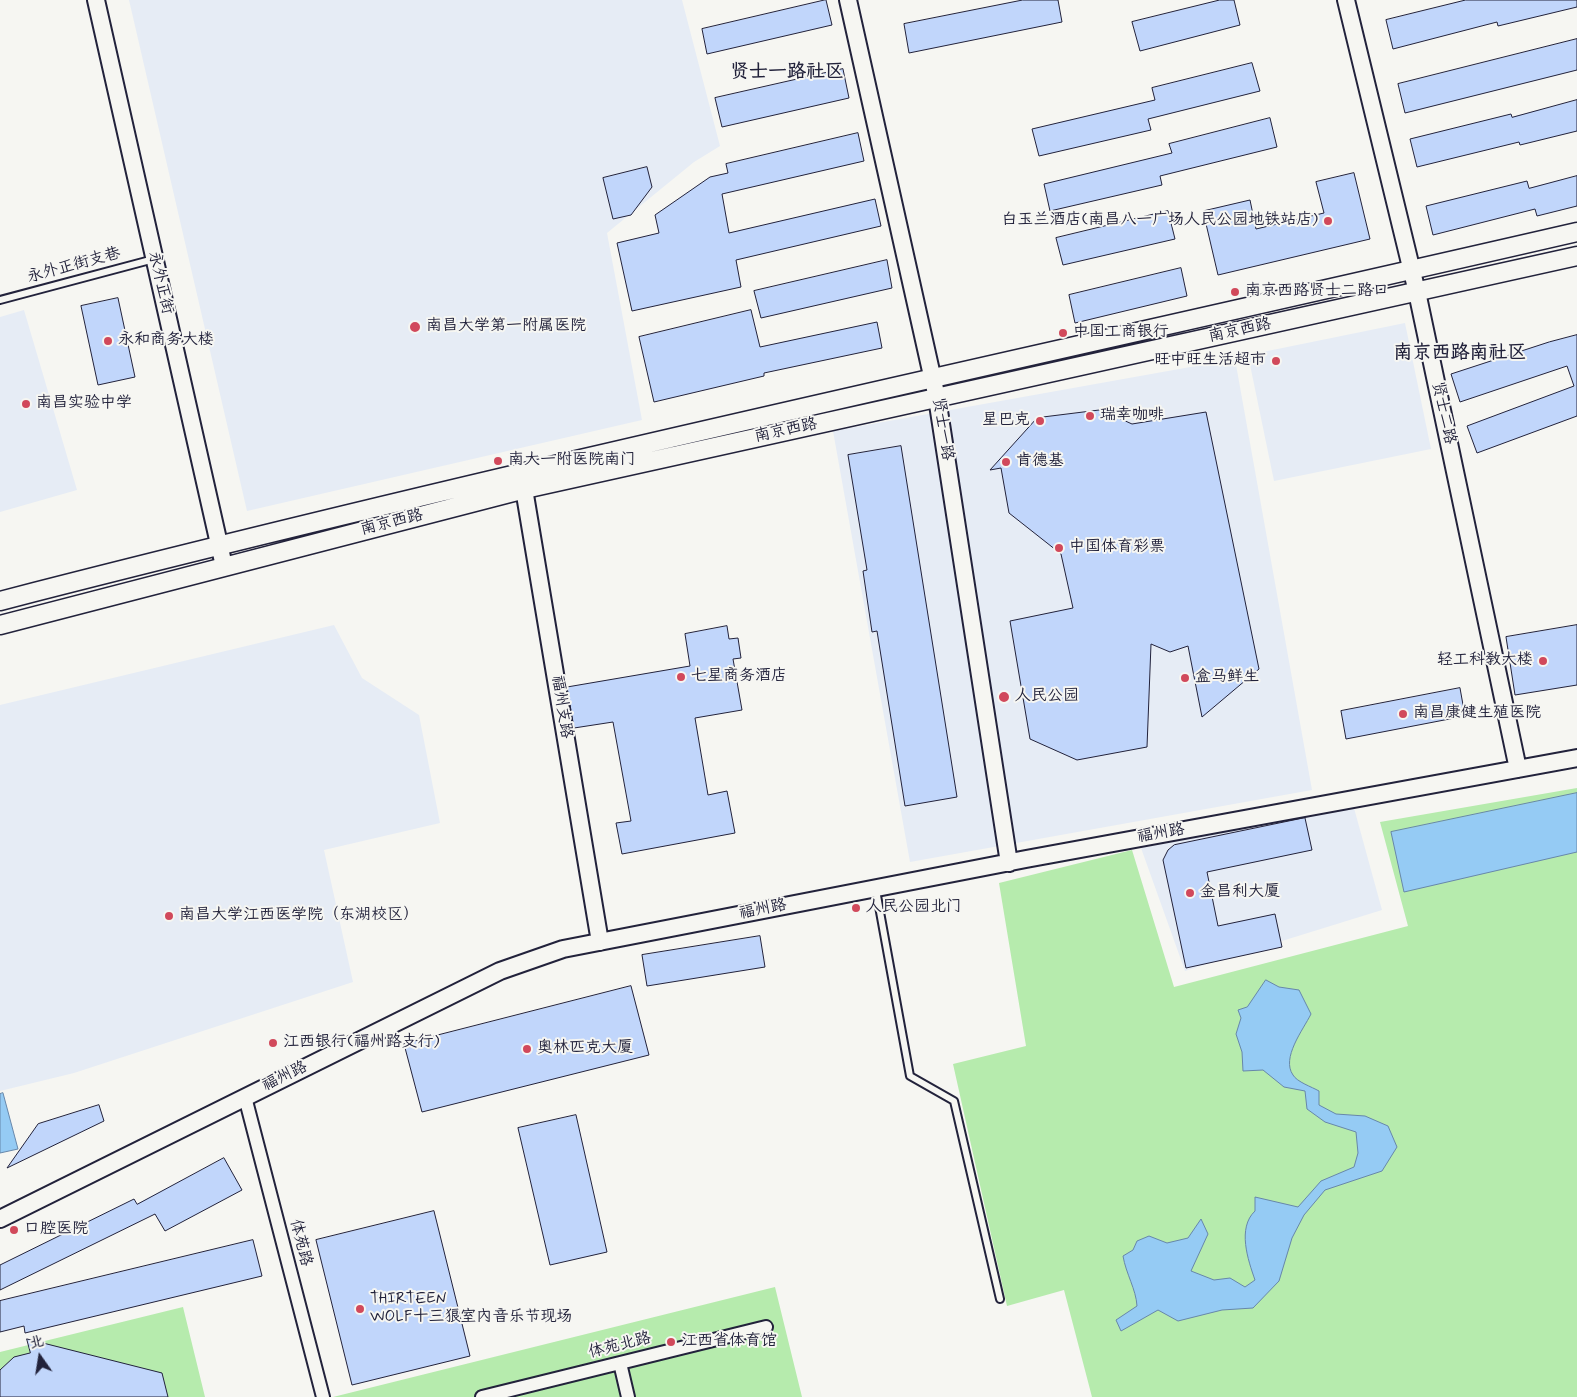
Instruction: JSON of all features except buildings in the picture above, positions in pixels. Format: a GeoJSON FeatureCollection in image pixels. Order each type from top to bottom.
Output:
{"type":"FeatureCollection","features":[{"type":"Feature","properties":{"kind":"main road","name":"南京西路"},"geometry":{"type":"LineString","coordinates":[[0,625],[224,566],[523,481],[933,379],[1577,232]]}},
{"type":"Feature","properties":{"kind":"main road","name":"南京西路"},"geometry":{"type":"LineString","coordinates":[[0,601],[219,544],[937,398],[1577,256]]}},
{"type":"Feature","properties":{"kind":"street","name":"永外正街"},"geometry":{"type":"LineString","coordinates":[[96,0],[224,566]]}},
{"type":"Feature","properties":{"kind":"street","name":"贤士一路"},"geometry":{"type":"LineString","coordinates":[[848,0],[937,398],[1009,863]]}},
{"type":"Feature","properties":{"kind":"street","name":"贤士二路"},"geometry":{"type":"LineString","coordinates":[[1346,0],[1417,292],[1518,769]]}},
{"type":"Feature","properties":{"kind":"street","name":"福州支路"},"geometry":{"type":"LineString","coordinates":[[523,481],[600,942]]}},
{"type":"Feature","properties":{"kind":"street","name":"福州路"},"geometry":{"type":"LineString","coordinates":[[0,1219],[500,971],[563,949],[876,888],[1577,758]]}},
{"type":"Feature","properties":{"kind":"street","name":"体苑路"},"geometry":{"type":"LineString","coordinates":[[245,1097],[322,1397]]}},
{"type":"Feature","properties":{"kind":"street","name":"体苑北路"},"geometry":{"type":"LineString","coordinates":[[482,1397],[766,1326]]}},
{"type":"Feature","properties":{"kind":"street"},"geometry":{"type":"LineString","coordinates":[[620,1363],[628,1397]]}},
{"type":"Feature","properties":{"kind":"lane","name":"永外正街支巷"},"geometry":{"type":"LineString","coordinates":[[0,300],[155,259]]}},
{"type":"Feature","properties":{"kind":"lane"},"geometry":{"type":"LineString","coordinates":[[876,888],[910,1076],[954,1101],[1000,1299]]}},
{"type":"Feature","properties":{"kind":"shaded area","name":"南昌大学第一附属医院"},"geometry":{"type":"Polygon","coordinates":[[[129,0],[682,0],[720,146],[694,162],[607,233],[642,420],[247,511],[129,0]]]}},
{"type":"Feature","properties":{"kind":"shaded area","name":"南昌实验中学"},"geometry":{"type":"Polygon","coordinates":[[[24,310],[77,490],[0,512],[0,317],[24,310]]]}},
{"type":"Feature","properties":{"kind":"shaded area"},"geometry":{"type":"Polygon","coordinates":[[[1405,323],[1431,449],[1274,481],[1248,355],[1405,323]]]}},
{"type":"Feature","properties":{"kind":"shaded area"},"geometry":{"type":"Polygon","coordinates":[[[1235,359],[1312,790],[910,862],[833,431],[1235,359]]]}},
{"type":"Feature","properties":{"kind":"shaded area","name":"南昌大学江西医学院（东湖校区）"},"geometry":{"type":"Polygon","coordinates":[[[334,625],[362,678],[419,715],[440,823],[324,850],[353,982],[74,1073],[0,1091],[0,705],[334,625]]]}},
{"type":"Feature","properties":{"kind":"shaded area"},"geometry":{"type":"Polygon","coordinates":[[[1354,808],[1382,910],[1185,971],[1141,848],[1354,808]]]}},
{"type":"Feature","properties":{"kind":"green space"},"geometry":{"type":"Polygon","coordinates":[[[1577,788],[1577,1397],[1092,1397],[1064,1290],[1007,1306],[953,1064],[1026,1046],[999,883],[1132,850],[1174,987],[1408,926],[1380,822],[1577,788]]]}},
{"type":"Feature","properties":{"kind":"green space","name":"江西省体育馆"},"geometry":{"type":"Polygon","coordinates":[[[775,1287],[802,1397],[333,1397],[775,1287]]]}},
{"type":"Feature","properties":{"kind":"green space"},"geometry":{"type":"Polygon","coordinates":[[[183,1307],[205,1397],[0,1397],[0,1352],[183,1307]]]}},
{"type":"Feature","properties":{"kind":"water"},"geometry":{"type":"Polygon","coordinates":[[[1577,793],[1577,852],[1404,892],[1391,832],[1577,793]]]}},
{"type":"Feature","properties":{"kind":"water"},"geometry":{"type":"Polygon","coordinates":[[[1266,980],[1279,987],[1299,990],[1311,1014],[1291,1052],[1290,1068],[1295,1078],[1319,1091],[1319,1105],[1336,1114],[1365,1116],[1388,1126],[1397,1147],[1382,1171],[1325,1190],[1304,1215],[1292,1238],[1279,1281],[1253,1308],[1222,1310],[1178,1321],[1158,1310],[1121,1331],[1116,1320],[1137,1306],[1123,1256],[1133,1250],[1137,1241],[1149,1236],[1167,1243],[1188,1238],[1201,1219],[1208,1234],[1191,1271],[1214,1280],[1230,1278],[1245,1287],[1255,1280],[1247,1254],[1245,1235],[1246,1226],[1255,1211],[1255,1197],[1298,1207],[1321,1181],[1354,1167],[1358,1153],[1356,1132],[1325,1122],[1307,1109],[1305,1091],[1284,1087],[1263,1070],[1243,1071],[1242,1052],[1236,1034],[1241,1018],[1238,1010],[1247,1007],[1266,980]]]}},
{"type":"Feature","properties":{"kind":"water"},"geometry":{"type":"Polygon","coordinates":[[[3,1093],[18,1149],[0,1153],[0,1094],[3,1093]]]}},
{"type":"Feature","properties":{"kind":"place","name":"白玉兰酒店(南昌八一广场人民公园地铁站店)"},"geometry":{"type":"Point","coordinates":[1328,221]}},
{"type":"Feature","properties":{"kind":"place","name":"南京西路贤士二路口"},"geometry":{"type":"Point","coordinates":[1235,292]}},
{"type":"Feature","properties":{"kind":"place","name":"南昌大学第一附属医院"},"geometry":{"type":"Point","coordinates":[415,327]}},
{"type":"Feature","properties":{"kind":"place","name":"中国工商银行"},"geometry":{"type":"Point","coordinates":[1063,333]}},
{"type":"Feature","properties":{"kind":"place","name":"永和商务大楼"},"geometry":{"type":"Point","coordinates":[108,341]}},
{"type":"Feature","properties":{"kind":"place","name":"旺中旺生活超市"},"geometry":{"type":"Point","coordinates":[1276,361]}},
{"type":"Feature","properties":{"kind":"place","name":"南昌实验中学"},"geometry":{"type":"Point","coordinates":[26,404]}},
{"type":"Feature","properties":{"kind":"place","name":"瑞幸咖啡"},"geometry":{"type":"Point","coordinates":[1090,416]}},
{"type":"Feature","properties":{"kind":"place","name":"星巴克"},"geometry":{"type":"Point","coordinates":[1040,421]}},
{"type":"Feature","properties":{"kind":"place","name":"南大一附医院南门"},"geometry":{"type":"Point","coordinates":[498,461]}},
{"type":"Feature","properties":{"kind":"place","name":"肯德基"},"geometry":{"type":"Point","coordinates":[1006,462]}},
{"type":"Feature","properties":{"kind":"place","name":"中国体育彩票"},"geometry":{"type":"Point","coordinates":[1059,548]}},
{"type":"Feature","properties":{"kind":"place","name":"轻工科教大楼"},"geometry":{"type":"Point","coordinates":[1543,661]}},
{"type":"Feature","properties":{"kind":"place","name":"七星商务酒店"},"geometry":{"type":"Point","coordinates":[681,677]}},
{"type":"Feature","properties":{"kind":"place","name":"盒马鲜生"},"geometry":{"type":"Point","coordinates":[1185,678]}},
{"type":"Feature","properties":{"kind":"place","name":"人民公园"},"geometry":{"type":"Point","coordinates":[1004,697]}},
{"type":"Feature","properties":{"kind":"place","name":"南昌康健生殖医院"},"geometry":{"type":"Point","coordinates":[1403,714]}},
{"type":"Feature","properties":{"kind":"place","name":"金昌利大厦"},"geometry":{"type":"Point","coordinates":[1190,893]}},
{"type":"Feature","properties":{"kind":"place","name":"人民公园北门"},"geometry":{"type":"Point","coordinates":[856,908]}},
{"type":"Feature","properties":{"kind":"place","name":"南昌大学江西医学院（东湖校区）"},"geometry":{"type":"Point","coordinates":[169,916]}},
{"type":"Feature","properties":{"kind":"place","name":"江西银行(福州路支行)"},"geometry":{"type":"Point","coordinates":[273,1043]}},
{"type":"Feature","properties":{"kind":"place","name":"奥林匹克大厦"},"geometry":{"type":"Point","coordinates":[527,1049]}},
{"type":"Feature","properties":{"kind":"place","name":"口腔医院"},"geometry":{"type":"Point","coordinates":[14,1230]}},
{"type":"Feature","properties":{"kind":"place","name":"THIRTEEN WOLF十三狼室内音乐节现场"},"geometry":{"type":"Point","coordinates":[360,1309]}},
{"type":"Feature","properties":{"kind":"place","name":"江西省体育馆"},"geometry":{"type":"Point","coordinates":[671,1342]}},
{"type":"Feature","properties":{"kind":"district","name":"贤士一路社区"},"geometry":{"type":"Point","coordinates":[787,73]}},
{"type":"Feature","properties":{"kind":"district","name":"南京西路南社区"},"geometry":{"type":"Point","coordinates":[1460,354]}}]}
